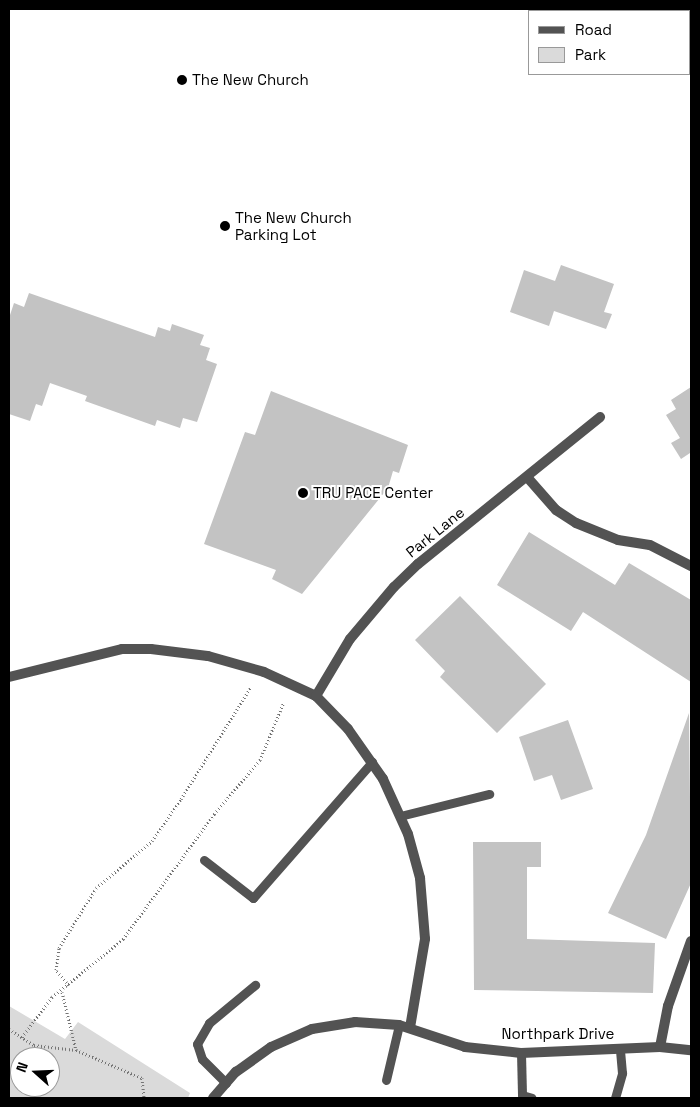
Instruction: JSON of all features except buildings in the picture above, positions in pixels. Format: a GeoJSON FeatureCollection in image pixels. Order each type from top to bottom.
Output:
{"type":"FeatureCollection","features":[{"type":"Feature","properties":{"kind":"street","name":"Park Lane"},"geometry":{"type":"LineString","coordinates":[[316,696],[350,638],[394,587],[418,564],[600,417]]}},
{"type":"Feature","properties":{"kind":"street"},"geometry":{"type":"LineString","coordinates":[[527,477],[556,510],[576,523],[618,540],[650,546],[691,566]]}},
{"type":"Feature","properties":{"kind":"street"},"geometry":{"type":"LineString","coordinates":[[9,677],[122,649],[151,649],[208,656],[264,672],[316,696],[348,729],[383,778],[400,816],[420,878],[425,939],[410,1028]]}},
{"type":"Feature","properties":{"kind":"street"},"geometry":{"type":"LineString","coordinates":[[660,1047],[668,1006],[691,942]]}},
{"type":"Feature","properties":{"kind":"street","name":"Northpark Drive"},"geometry":{"type":"LineString","coordinates":[[213,1098],[226,1083],[271,1047],[312,1029],[355,1022],[399,1025],[465,1046],[521,1053],[660,1047],[691,1050]]}},
{"type":"Feature","properties":{"kind":"lane"},"geometry":{"type":"LineString","coordinates":[[204,860],[253,898],[372,762]]}},
{"type":"Feature","properties":{"kind":"lane"},"geometry":{"type":"LineString","coordinates":[[400,816],[490,794]]}},
{"type":"Feature","properties":{"kind":"lane"},"geometry":{"type":"LineString","coordinates":[[226,1083],[202,1059],[197,1044],[209,1023],[255,985]]}},
{"type":"Feature","properties":{"kind":"lane"},"geometry":{"type":"LineString","coordinates":[[386,1080],[399,1025]]}},
{"type":"Feature","properties":{"kind":"lane"},"geometry":{"type":"LineString","coordinates":[[615,1098],[622,1073],[620,1049]]}},
{"type":"Feature","properties":{"kind":"lane"},"geometry":{"type":"LineString","coordinates":[[521,1053],[522,1095],[532,1098]]}},
{"type":"Feature","properties":{"kind":"path"},"geometry":{"type":"LineString","coordinates":[[69,985],[56,970],[58,948],[96,888],[152,841],[181,799],[250,687]]}},
{"type":"Feature","properties":{"kind":"path"},"geometry":{"type":"LineString","coordinates":[[22,1037],[52,997],[62,992],[123,939],[214,814],[260,760],[283,704]]}},
{"type":"Feature","properties":{"kind":"path"},"geometry":{"type":"LineString","coordinates":[[62,992],[76,1050]]}},
{"type":"Feature","properties":{"kind":"path"},"geometry":{"type":"LineString","coordinates":[[9,1029],[34,1045],[76,1050],[142,1078],[144,1098]]}},
{"type":"Feature","properties":{"kind":"green space"},"geometry":{"type":"Polygon","coordinates":[[[9,1006],[65,1039],[78,1022],[190,1093],[188,1098],[9,1098],[9,1006]]]}},
{"type":"Feature","properties":{"kind":"place","name":"The New Church"},"geometry":{"type":"Point","coordinates":[182,80]}},
{"type":"Feature","properties":{"kind":"place","name":"The New Church Parking Lot"},"geometry":{"type":"Point","coordinates":[225,226]}},
{"type":"Feature","properties":{"kind":"place","name":"TRU PACE Center"},"geometry":{"type":"Point","coordinates":[303,493]}}]}
